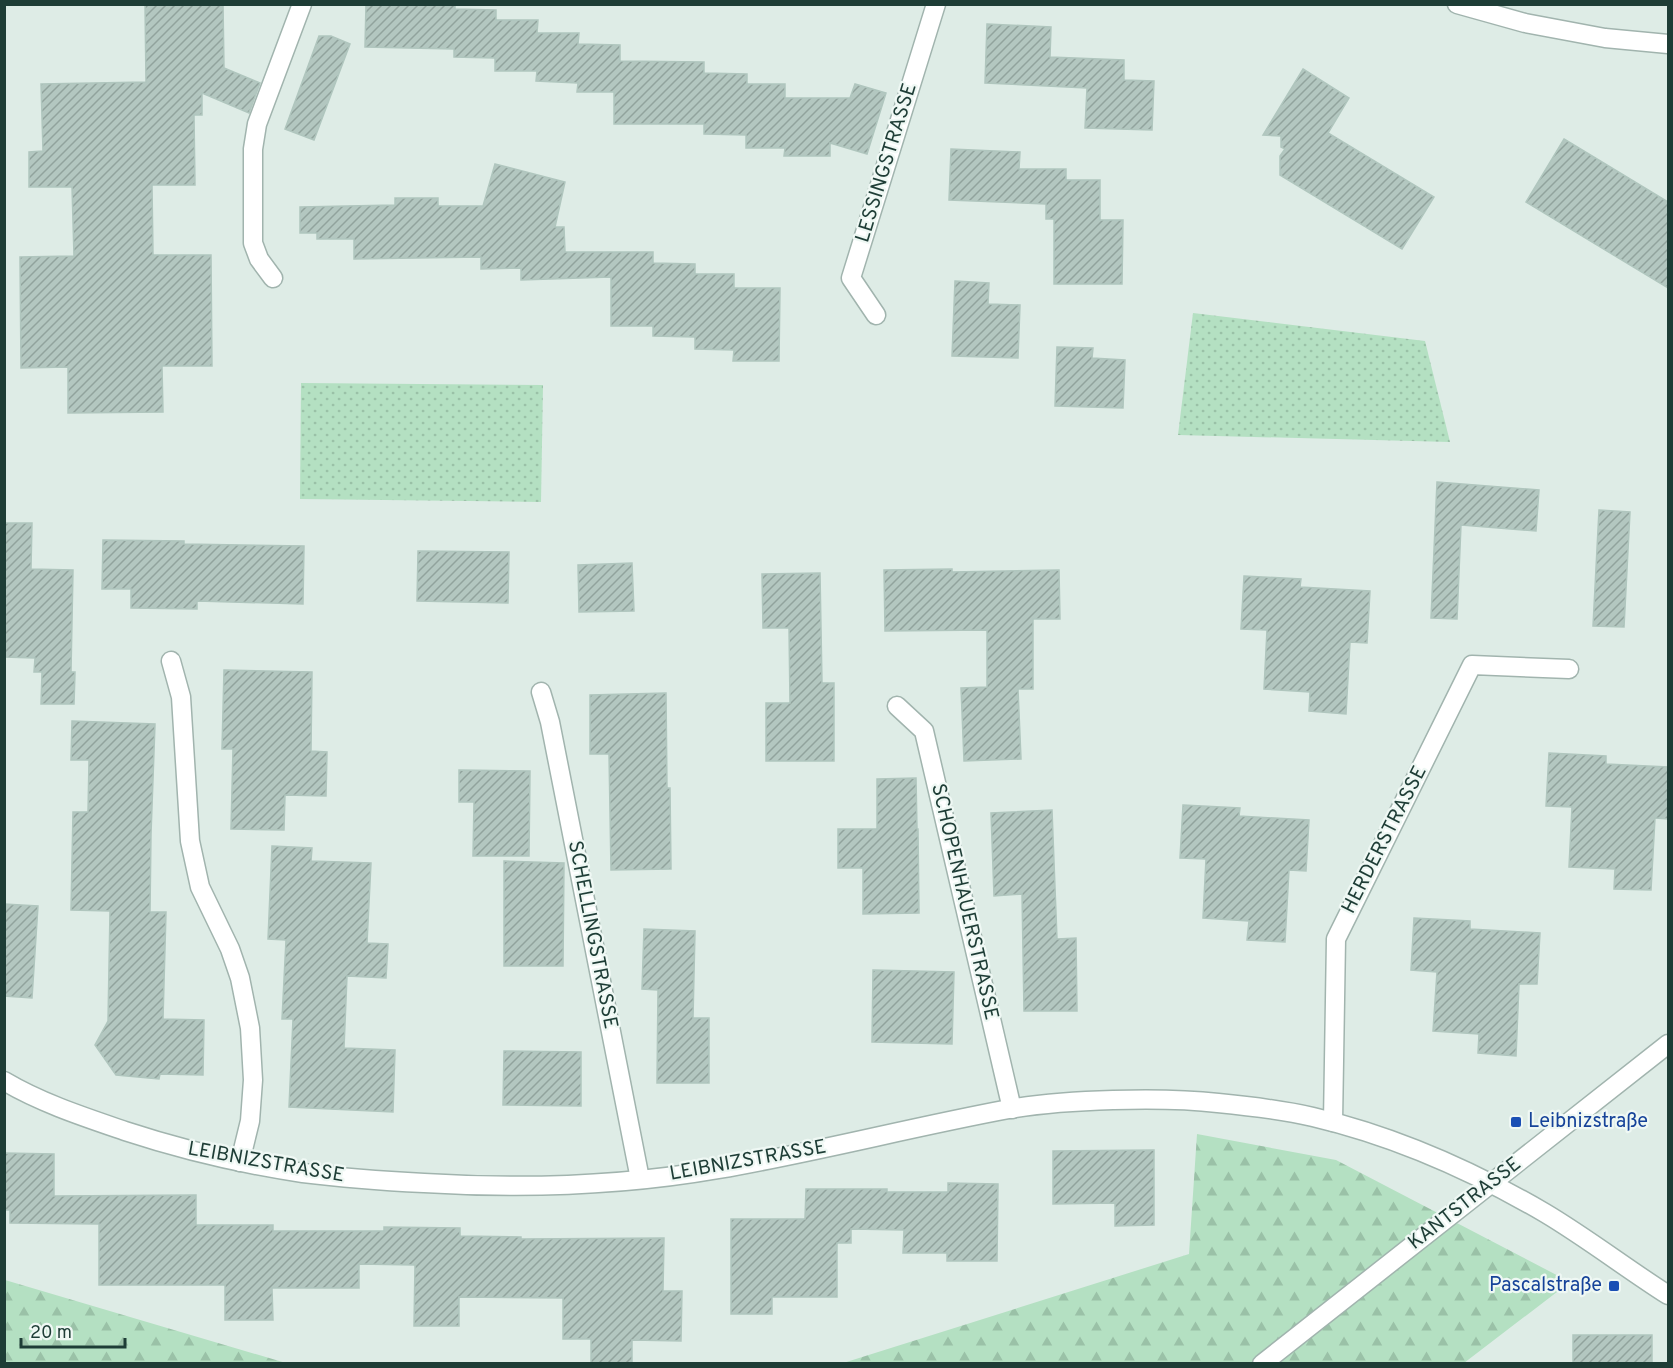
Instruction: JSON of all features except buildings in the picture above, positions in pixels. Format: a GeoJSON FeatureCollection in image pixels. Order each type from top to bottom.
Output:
{"type":"FeatureCollection","features":[{"type":"Feature","properties":{"kind":"street"},"geometry":{"type":"LineString","coordinates":[[273,278],[259,259],[254,243],[253,149],[257,123],[302,4]]}},
{"type":"Feature","properties":{"kind":"street","name":"LESSINGSTRASSE"},"geometry":{"type":"LineString","coordinates":[[876,315],[851,278],[936,4]]}},
{"type":"Feature","properties":{"kind":"street"},"geometry":{"type":"LineString","coordinates":[[1457,4],[1525,23],[1605,38],[1668,44]]}},
{"type":"Feature","properties":{"kind":"street"},"geometry":{"type":"LineString","coordinates":[[171,661],[181,697],[190,841],[200,887],[230,949],[240,978],[250,1028],[253,1080],[250,1121],[240,1162]]}},
{"type":"Feature","properties":{"kind":"street","name":"HERDERSTRASSE"},"geometry":{"type":"LineString","coordinates":[[1333,1122],[1336,939],[1472,665],[1569,669]]}},
{"type":"Feature","properties":{"kind":"street","name":"SCHELLINGSTRASSE"},"geometry":{"type":"LineString","coordinates":[[542,692],[550,722],[640,1179]]}},
{"type":"Feature","properties":{"kind":"street","name":"SCHOPENHAUERSTRASSE"},"geometry":{"type":"LineString","coordinates":[[897,706],[924,731],[1012,1108]]}},
{"type":"Feature","properties":{"kind":"street","name":"KANTSTRASSE"},"geometry":{"type":"LineString","coordinates":[[1262,1364],[1668,1044]]}},
{"type":"Feature","properties":{"kind":"street","name":"LEIBNIZSTRASSE"},"geometry":{"type":"LineString","coordinates":[[4,1081],[82,1117],[170,1145],[240,1162],[304,1173],[457,1185],[542,1186],[640,1179],[728,1167],[1012,1108],[1074,1102],[1133,1100],[1214,1102],[1308,1116],[1406,1145],[1491,1183],[1549,1216],[1668,1295]]}},
{"type":"Feature","properties":{"kind":"green space"},"geometry":{"type":"Polygon","coordinates":[[[1193,313],[1425,341],[1450,442],[1178,435],[1193,313]]]}},
{"type":"Feature","properties":{"kind":"green space"},"geometry":{"type":"Polygon","coordinates":[[[301,383],[543,385],[541,502],[300,499],[301,383]]]}},
{"type":"Feature","properties":{"kind":"green space"},"geometry":{"type":"Polygon","coordinates":[[[1197,1134],[1336,1160],[1570,1282],[1464,1363],[840,1364],[1189,1254],[1197,1134]]]}},
{"type":"Feature","properties":{"kind":"green space"},"geometry":{"type":"Polygon","coordinates":[[[5,1280],[286,1363],[5,1363],[5,1280]]]}},
{"type":"Feature","properties":{"kind":"place","name":"Leibnizstraße"},"geometry":{"type":"Point","coordinates":[1516,1122]}},
{"type":"Feature","properties":{"kind":"place","name":"Pascalstraße"},"geometry":{"type":"Point","coordinates":[1614,1286]}}]}
